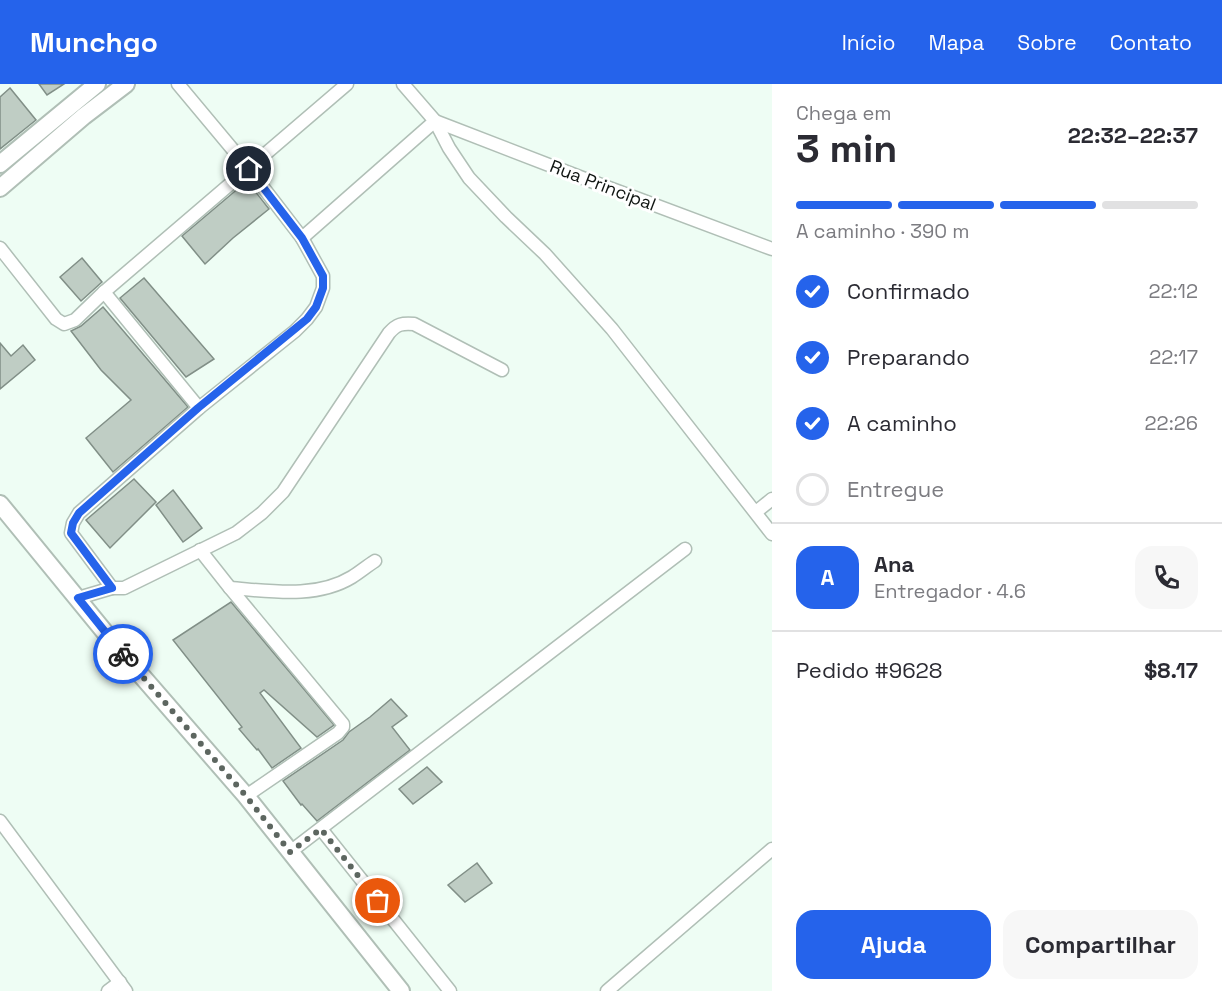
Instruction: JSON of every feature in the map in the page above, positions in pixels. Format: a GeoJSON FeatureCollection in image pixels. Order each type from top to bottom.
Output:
{"type":"FeatureCollection","features":[{"type":"Feature","properties":{"kind":"main road"},"geometry":{"type":"LineString","coordinates":[[0,164],[97,84]]}},
{"type":"Feature","properties":{"kind":"main road"},"geometry":{"type":"LineString","coordinates":[[0,188],[84,116],[126,84]]}},
{"type":"Feature","properties":{"kind":"main road"},"geometry":{"type":"LineString","coordinates":[[0,504],[122,652],[246,796],[401,991]]}},
{"type":"Feature","properties":{"kind":"street"},"geometry":{"type":"LineString","coordinates":[[112,588],[71,533],[73,523],[79,513],[198,408],[295,331],[316,307],[323,288],[323,276],[302,238],[249,169],[178,84]]}},
{"type":"Feature","properties":{"kind":"street"},"geometry":{"type":"LineString","coordinates":[[0,248],[56,319],[64,324],[75,320],[104,292],[347,84]]}},
{"type":"Feature","properties":{"kind":"street"},"geometry":{"type":"LineString","coordinates":[[404,84],[435,121],[448,148],[469,178],[545,254],[612,329],[772,534]]}},
{"type":"Feature","properties":{"kind":"street"},"geometry":{"type":"LineString","coordinates":[[302,238],[435,121]]}},
{"type":"Feature","properties":{"kind":"street","name":"Rua Principal"},"geometry":{"type":"LineString","coordinates":[[435,121],[772,249]]}},
{"type":"Feature","properties":{"kind":"street"},"geometry":{"type":"LineString","coordinates":[[104,292],[198,408]]}},
{"type":"Feature","properties":{"kind":"street"},"geometry":{"type":"LineString","coordinates":[[78,598],[112,588],[124,588],[236,533],[262,513],[283,492],[388,333],[396,325],[414,324],[502,370]]}},
{"type":"Feature","properties":{"kind":"street"},"geometry":{"type":"LineString","coordinates":[[756,513],[772,499]]}},
{"type":"Feature","properties":{"kind":"street"},"geometry":{"type":"LineString","coordinates":[[290,852],[685,549]]}},
{"type":"Feature","properties":{"kind":"street"},"geometry":{"type":"LineString","coordinates":[[200,550],[343,724],[338,733],[246,796]]}},
{"type":"Feature","properties":{"kind":"street"},"geometry":{"type":"LineString","coordinates":[[230,588],[292,593],[328,587],[350,578],[375,561]]}},
{"type":"Feature","properties":{"kind":"street"},"geometry":{"type":"LineString","coordinates":[[0,821],[123,987],[108,991]]}},
{"type":"Feature","properties":{"kind":"street"},"geometry":{"type":"LineString","coordinates":[[321,829],[450,991]]}},
{"type":"Feature","properties":{"kind":"street"},"geometry":{"type":"LineString","coordinates":[[607,991],[772,849]]}},
{"type":"Feature","properties":{"kind":"building"},"geometry":{"type":"Polygon","coordinates":[[[39,84],[64,84],[47,95],[39,84]]]}},
{"type":"Feature","properties":{"kind":"building"},"geometry":{"type":"Polygon","coordinates":[[[10,88],[36,120],[0,149],[0,97],[10,88]]]}},
{"type":"Feature","properties":{"kind":"building"},"geometry":{"type":"Polygon","coordinates":[[[247,181],[269,209],[205,264],[182,236],[247,181]]]}},
{"type":"Feature","properties":{"kind":"building"},"geometry":{"type":"Polygon","coordinates":[[[82,258],[102,282],[81,301],[60,277],[82,258]]]}},
{"type":"Feature","properties":{"kind":"building"},"geometry":{"type":"Polygon","coordinates":[[[144,278],[214,359],[186,377],[120,298],[144,278]]]}},
{"type":"Feature","properties":{"kind":"building"},"geometry":{"type":"Polygon","coordinates":[[[103,307],[188,407],[113,472],[86,438],[131,400],[101,370],[71,331],[81,326],[103,307]]]}},
{"type":"Feature","properties":{"kind":"building"},"geometry":{"type":"Polygon","coordinates":[[[0,343],[11,356],[23,345],[35,360],[0,389],[0,343]]]}},
{"type":"Feature","properties":{"kind":"building"},"geometry":{"type":"Polygon","coordinates":[[[134,479],[156,502],[110,548],[86,520],[134,479]]]}},
{"type":"Feature","properties":{"kind":"building"},"geometry":{"type":"Polygon","coordinates":[[[173,490],[202,528],[183,542],[156,505],[173,490]]]}},
{"type":"Feature","properties":{"kind":"building"},"geometry":{"type":"Polygon","coordinates":[[[231,602],[334,725],[317,737],[264,690],[260,693],[301,748],[272,768],[239,729],[242,727],[173,640],[231,602]]]}},
{"type":"Feature","properties":{"kind":"building"},"geometry":{"type":"Polygon","coordinates":[[[391,699],[407,716],[392,727],[410,750],[317,821],[301,805],[283,781],[343,740],[349,732],[391,699]]]}},
{"type":"Feature","properties":{"kind":"building"},"geometry":{"type":"Polygon","coordinates":[[[427,767],[442,782],[413,804],[399,789],[427,767]]]}},
{"type":"Feature","properties":{"kind":"building"},"geometry":{"type":"Polygon","coordinates":[[[477,863],[492,883],[465,902],[448,885],[477,863]]]}},
{"type":"Feature","properties":{"kind":"way so far"},"geometry":{"type":"LineString","coordinates":[[123,654],[246,796],[290,852],[321,829],[378,901]]}},
{"type":"Feature","properties":{"kind":"route"},"geometry":{"type":"LineString","coordinates":[[123,654],[78,598],[112,588],[71,533],[73,523],[79,513],[198,408],[295,331],[316,307],[323,288],[323,276],[302,238],[249,169]]}}]}
